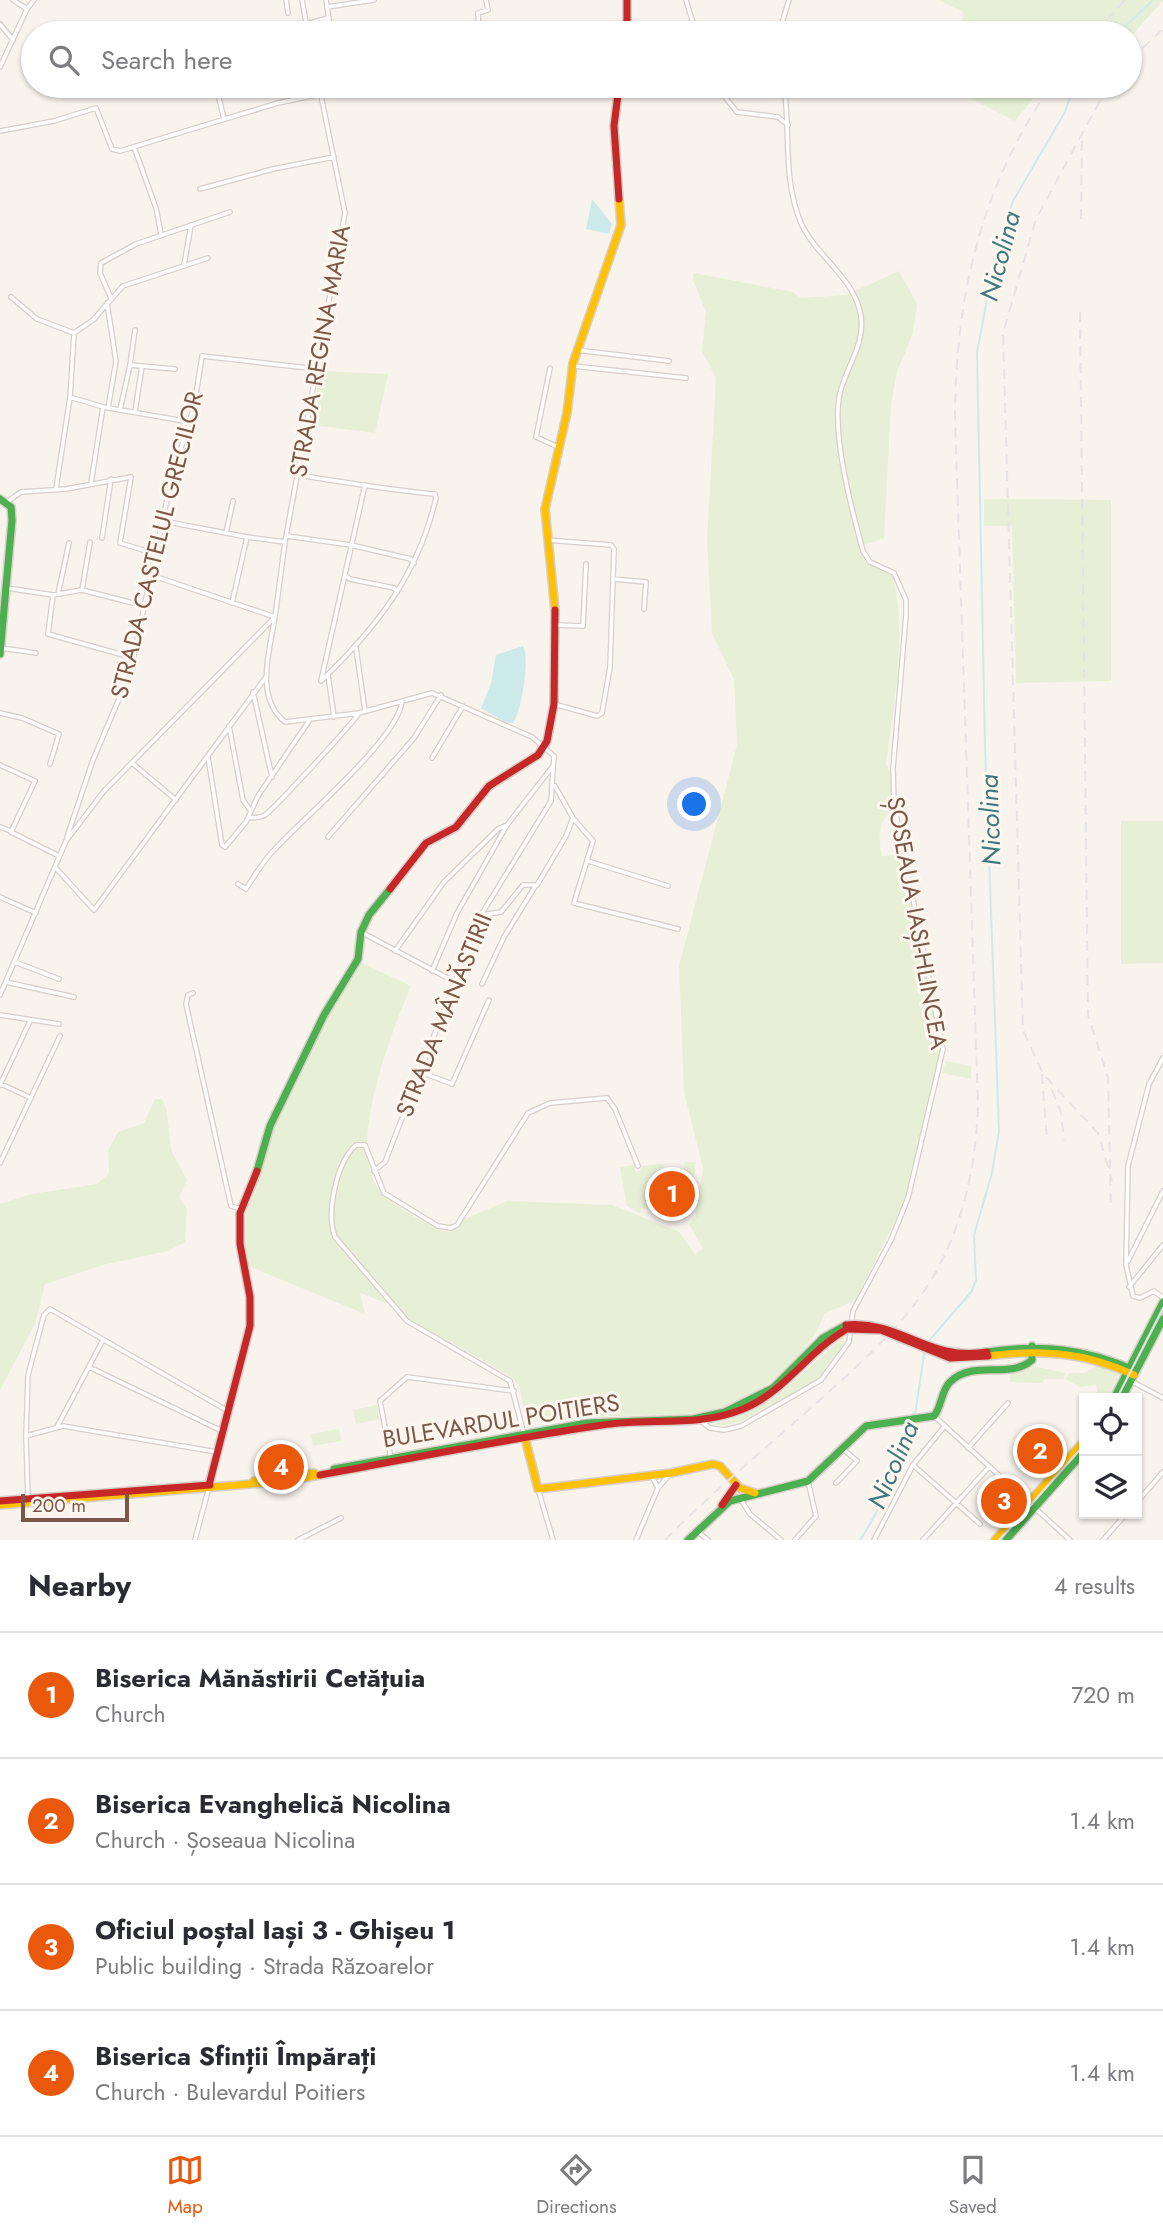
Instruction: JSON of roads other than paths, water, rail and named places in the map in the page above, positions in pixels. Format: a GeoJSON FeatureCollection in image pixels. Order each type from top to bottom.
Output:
{"type":"FeatureCollection","features":[{"type":"Feature","properties":{"kind":"street"},"geometry":{"type":"LineString","coordinates":[[13,0],[27,9]]}},
{"type":"Feature","properties":{"kind":"street"},"geometry":{"type":"LineString","coordinates":[[22,21],[34,0]]}},
{"type":"Feature","properties":{"kind":"street"},"geometry":{"type":"LineString","coordinates":[[286,0],[289,13]]}},
{"type":"Feature","properties":{"kind":"street"},"geometry":{"type":"LineString","coordinates":[[302,0],[306,21]]}},
{"type":"Feature","properties":{"kind":"street"},"geometry":{"type":"LineString","coordinates":[[326,0],[329,21]]}},
{"type":"Feature","properties":{"kind":"street"},"geometry":{"type":"LineString","coordinates":[[327,7],[374,0]]}},
{"type":"Feature","properties":{"kind":"street"},"geometry":{"type":"LineString","coordinates":[[479,21],[478,13],[488,10],[486,0]]}},
{"type":"Feature","properties":{"kind":"street"},"geometry":{"type":"LineString","coordinates":[[627,0],[627,21]]}},
{"type":"Feature","properties":{"kind":"street"},"geometry":{"type":"LineString","coordinates":[[686,0],[692,21]]}},
{"type":"Feature","properties":{"kind":"street"},"geometry":{"type":"LineString","coordinates":[[783,21],[789,0]]}},
{"type":"Feature","properties":{"kind":"street"},"geometry":{"type":"LineString","coordinates":[[317,21],[328,18]]}},
{"type":"Feature","properties":{"kind":"street"},"geometry":{"type":"LineString","coordinates":[[0,66],[21,22]]}},
{"type":"Feature","properties":{"kind":"street"},"geometry":{"type":"LineString","coordinates":[[0,24],[13,40]]}},
{"type":"Feature","properties":{"kind":"street"},"geometry":{"type":"LineString","coordinates":[[219,98],[224,119]]}},
{"type":"Feature","properties":{"kind":"street"},"geometry":{"type":"LineString","coordinates":[[0,131],[32,127],[96,108],[114,150],[134,147],[294,98]]}},
{"type":"Feature","properties":{"kind":"street","name":"STRADA REGINA MARIA"},"geometry":{"type":"LineString","coordinates":[[266,677],[286,536],[345,213],[322,98]]}},
{"type":"Feature","properties":{"kind":"street"},"geometry":{"type":"LineString","coordinates":[[195,1540],[251,1314],[240,1244],[241,1209],[253,1186],[277,1111],[324,1015],[359,955],[361,932],[369,915],[418,850],[456,827],[489,786],[538,755],[545,746],[554,704],[556,625],[547,540],[546,499],[567,413],[577,350],[621,225],[614,126],[618,98]]}},
{"type":"Feature","properties":{"kind":"street"},"geometry":{"type":"LineString","coordinates":[[726,98],[737,111],[747,115],[778,117],[788,113]]}},
{"type":"Feature","properties":{"kind":"street"},"geometry":{"type":"LineString","coordinates":[[786,98],[789,126]]}},
{"type":"Feature","properties":{"kind":"street"},"geometry":{"type":"LineString","coordinates":[[778,117],[789,126]]}},
{"type":"Feature","properties":{"kind":"street","name":"ȘOSEAUA IAȘI-HLINCEA"},"geometry":{"type":"LineString","coordinates":[[702,1420],[710,1428],[724,1430],[741,1426],[821,1380],[845,1352],[853,1311],[888,1247],[908,1198],[942,1060],[943,1043],[893,788],[906,600],[894,573],[870,562],[863,551],[841,448],[840,393],[857,352],[862,319],[849,288],[801,222],[786,166],[789,126]]}},
{"type":"Feature","properties":{"kind":"street"},"geometry":{"type":"LineString","coordinates":[[134,147],[156,208],[161,234]]}},
{"type":"Feature","properties":{"kind":"street"},"geometry":{"type":"LineString","coordinates":[[200,189],[273,169],[334,157]]}},
{"type":"Feature","properties":{"kind":"street"},"geometry":{"type":"LineString","coordinates":[[91,484],[116,360],[109,301],[100,273],[101,263],[161,234],[230,212]]}},
{"type":"Feature","properties":{"kind":"street"},"geometry":{"type":"LineString","coordinates":[[184,265],[191,225]]}},
{"type":"Feature","properties":{"kind":"street"},"geometry":{"type":"LineString","coordinates":[[74,333],[93,320],[123,286],[208,258]]}},
{"type":"Feature","properties":{"kind":"street"},"geometry":{"type":"LineString","coordinates":[[11,297],[37,319],[74,333]]}},
{"type":"Feature","properties":{"kind":"street"},"geometry":{"type":"LineString","coordinates":[[120,410],[135,330]]}},
{"type":"Feature","properties":{"kind":"street"},"geometry":{"type":"LineString","coordinates":[[56,489],[70,397],[74,333]]}},
{"type":"Feature","properties":{"kind":"street"},"geometry":{"type":"LineString","coordinates":[[577,350],[669,361]]}},
{"type":"Feature","properties":{"kind":"street","name":"STRADA CASTELUL GRECILOR"},"geometry":{"type":"LineString","coordinates":[[66,841],[93,760],[117,706],[134,658],[172,476],[190,422],[202,356],[317,369]]}},
{"type":"Feature","properties":{"kind":"street"},"geometry":{"type":"LineString","coordinates":[[130,365],[175,369]]}},
{"type":"Feature","properties":{"kind":"street"},"geometry":{"type":"LineString","coordinates":[[135,412],[143,366]]}},
{"type":"Feature","properties":{"kind":"street"},"geometry":{"type":"LineString","coordinates":[[573,366],[686,378]]}},
{"type":"Feature","properties":{"kind":"street"},"geometry":{"type":"LineString","coordinates":[[550,368],[536,437],[558,447]]}},
{"type":"Feature","properties":{"kind":"street"},"geometry":{"type":"LineString","coordinates":[[70,397],[105,407],[190,422]]}},
{"type":"Feature","properties":{"kind":"street"},"geometry":{"type":"LineString","coordinates":[[298,475],[435,494],[429,526],[414,563],[397,592],[356,646],[321,681],[365,485]]}},
{"type":"Feature","properties":{"kind":"street"},"geometry":{"type":"LineString","coordinates":[[36,653],[1,651],[12,520],[11,507],[4,501],[21,492],[91,484],[128,476],[132,478],[120,543],[156,554]]}},
{"type":"Feature","properties":{"kind":"street"},"geometry":{"type":"LineString","coordinates":[[102,538],[111,480]]}},
{"type":"Feature","properties":{"kind":"street"},"geometry":{"type":"LineString","coordinates":[[226,533],[233,501]]}},
{"type":"Feature","properties":{"kind":"street"},"geometry":{"type":"LineString","coordinates":[[163,521],[285,542]]}},
{"type":"Feature","properties":{"kind":"street"},"geometry":{"type":"LineString","coordinates":[[286,536],[351,545],[411,559],[414,563]]}},
{"type":"Feature","properties":{"kind":"street"},"geometry":{"type":"LineString","coordinates":[[232,603],[247,537]]}},
{"type":"Feature","properties":{"kind":"street"},"geometry":{"type":"LineString","coordinates":[[547,540],[614,546],[610,667],[602,713],[597,716],[554,704]]}},
{"type":"Feature","properties":{"kind":"street"},"geometry":{"type":"LineString","coordinates":[[82,590],[90,542]]}},
{"type":"Feature","properties":{"kind":"street"},"geometry":{"type":"LineString","coordinates":[[69,543],[47,633],[134,658]]}},
{"type":"Feature","properties":{"kind":"street"},"geometry":{"type":"LineString","coordinates":[[556,625],[583,626],[586,564]]}},
{"type":"Feature","properties":{"kind":"street"},"geometry":{"type":"LineString","coordinates":[[0,995],[66,841],[104,792],[275,617],[152,575]]}},
{"type":"Feature","properties":{"kind":"street"},"geometry":{"type":"LineString","coordinates":[[345,575],[351,579],[394,588],[397,592]]}},
{"type":"Feature","properties":{"kind":"street"},"geometry":{"type":"LineString","coordinates":[[613,579],[646,582],[644,609]]}},
{"type":"Feature","properties":{"kind":"street"},"geometry":{"type":"LineString","coordinates":[[7,588],[56,594],[82,590],[145,606]]}},
{"type":"Feature","properties":{"kind":"street"},"geometry":{"type":"LineString","coordinates":[[356,646],[365,711]]}},
{"type":"Feature","properties":{"kind":"street"},"geometry":{"type":"LineString","coordinates":[[328,675],[334,718]]}},
{"type":"Feature","properties":{"kind":"street"},"geometry":{"type":"LineString","coordinates":[[55,867],[93,911],[266,677]]}},
{"type":"Feature","properties":{"kind":"street"},"geometry":{"type":"LineString","coordinates":[[266,677],[271,701],[281,719],[288,722],[359,713],[427,693],[441,695],[545,746],[554,756],[555,765],[507,825],[457,913],[432,971]]}},
{"type":"Feature","properties":{"kind":"street"},"geometry":{"type":"LineString","coordinates":[[253,692],[272,777]]}},
{"type":"Feature","properties":{"kind":"street"},"geometry":{"type":"LineString","coordinates":[[328,837],[414,738],[441,695]]}},
{"type":"Feature","properties":{"kind":"street"},"geometry":{"type":"LineString","coordinates":[[238,884],[246,889],[275,848],[341,785],[395,718],[402,701]]}},
{"type":"Feature","properties":{"kind":"street"},"geometry":{"type":"LineString","coordinates":[[432,758],[463,706]]}},
{"type":"Feature","properties":{"kind":"street"},"geometry":{"type":"LineString","coordinates":[[248,818],[268,812],[321,754],[341,738],[359,713]]}},
{"type":"Feature","properties":{"kind":"street"},"geometry":{"type":"LineString","coordinates":[[1,715],[22,718],[59,734],[50,764]]}},
{"type":"Feature","properties":{"kind":"street"},"geometry":{"type":"LineString","coordinates":[[208,757],[223,846],[248,818],[250,810],[309,721]]}},
{"type":"Feature","properties":{"kind":"street"},"geometry":{"type":"LineString","coordinates":[[229,726],[243,800],[250,810]]}},
{"type":"Feature","properties":{"kind":"street"},"geometry":{"type":"LineString","coordinates":[[132,763],[176,800]]}},
{"type":"Feature","properties":{"kind":"street"},"geometry":{"type":"LineString","coordinates":[[0,765],[35,780],[11,832]]}},
{"type":"Feature","properties":{"kind":"street","name":"STRADA MÂNĂSTIRII"},"geometry":{"type":"LineString","coordinates":[[374,1171],[385,1162],[481,915],[551,801],[555,765]]}},
{"type":"Feature","properties":{"kind":"street"},"geometry":{"type":"LineString","coordinates":[[554,785],[573,818],[593,841],[574,903],[678,929]]}},
{"type":"Feature","properties":{"kind":"street"},"geometry":{"type":"LineString","coordinates":[[551,801],[562,801]]}},
{"type":"Feature","properties":{"kind":"street"},"geometry":{"type":"LineString","coordinates":[[482,984],[504,937],[566,836],[573,818]]}},
{"type":"Feature","properties":{"kind":"street"},"geometry":{"type":"LineString","coordinates":[[395,951],[444,882],[489,838],[507,825]]}},
{"type":"Feature","properties":{"kind":"street"},"geometry":{"type":"LineString","coordinates":[[0,827],[60,856]]}},
{"type":"Feature","properties":{"kind":"street"},"geometry":{"type":"LineString","coordinates":[[588,861],[668,886]]}},
{"type":"Feature","properties":{"kind":"street"},"geometry":{"type":"LineString","coordinates":[[481,915],[498,914],[523,886],[537,885]]}},
{"type":"Feature","properties":{"kind":"street"},"geometry":{"type":"LineString","coordinates":[[0,897],[36,913]]}},
{"type":"Feature","properties":{"kind":"street"},"geometry":{"type":"LineString","coordinates":[[361,932],[456,983]]}},
{"type":"Feature","properties":{"kind":"street"},"geometry":{"type":"LineString","coordinates":[[15,962],[59,979]]}},
{"type":"Feature","properties":{"kind":"street"},"geometry":{"type":"LineString","coordinates":[[6,982],[74,997]]}},
{"type":"Feature","properties":{"kind":"street"},"geometry":{"type":"LineString","coordinates":[[193,993],[188,995],[186,1004],[202,1076],[231,1206],[241,1209]]}},
{"type":"Feature","properties":{"kind":"street"},"geometry":{"type":"LineString","coordinates":[[421,1072],[452,1084],[489,1000]]}},
{"type":"Feature","properties":{"kind":"street"},"geometry":{"type":"LineString","coordinates":[[0,1014],[59,1024]]}},
{"type":"Feature","properties":{"kind":"street"},"geometry":{"type":"LineString","coordinates":[[30,1021],[0,1084],[31,1098]]}},
{"type":"Feature","properties":{"kind":"street"},"geometry":{"type":"LineString","coordinates":[[0,1163],[60,1036]]}},
{"type":"Feature","properties":{"kind":"street"},"geometry":{"type":"LineString","coordinates":[[1124,1393],[1163,1300],[1154,1291],[1136,1297],[1129,1287],[1126,1265],[1128,1166],[1149,1084],[1163,1058]]}},
{"type":"Feature","properties":{"kind":"street"},"geometry":{"type":"LineString","coordinates":[[552,1540],[510,1381],[499,1371],[399,1313],[335,1237],[333,1212],[339,1174],[346,1155],[356,1145],[365,1145],[381,1189],[390,1198],[439,1226],[451,1228],[457,1224],[528,1113],[544,1104],[601,1097],[613,1105],[638,1166]]}},
{"type":"Feature","properties":{"kind":"street"},"geometry":{"type":"LineString","coordinates":[[1126,1265],[1163,1191]]}},
{"type":"Feature","properties":{"kind":"street"},"geometry":{"type":"LineString","coordinates":[[1129,1287],[1163,1245]]}},
{"type":"Feature","properties":{"kind":"street"},"geometry":{"type":"LineString","coordinates":[[28,1501],[28,1375],[46,1312],[52,1310],[228,1411]]}},
{"type":"Feature","properties":{"kind":"street"},"geometry":{"type":"LineString","coordinates":[[1118,1393],[1163,1319]]}},
{"type":"Feature","properties":{"kind":"street","name":"BULEVARDUL POITIERS"},"geometry":{"type":"LineString","coordinates":[[0,1503],[287,1481],[606,1420],[702,1420],[742,1406],[773,1388],[799,1365],[823,1338],[857,1323],[883,1327],[951,1355],[987,1354],[1032,1348],[1089,1350],[1131,1374]]}},
{"type":"Feature","properties":{"kind":"street"},"geometry":{"type":"LineString","coordinates":[[57,1427],[103,1340]]}},
{"type":"Feature","properties":{"kind":"street"},"geometry":{"type":"LineString","coordinates":[[934,1416],[954,1378],[985,1369],[1024,1367],[1032,1360],[1032,1348]]}},
{"type":"Feature","properties":{"kind":"street"},"geometry":{"type":"LineString","coordinates":[[89,1367],[222,1431]]}},
{"type":"Feature","properties":{"kind":"street"},"geometry":{"type":"LineString","coordinates":[[1131,1374],[1163,1398]]}},
{"type":"Feature","properties":{"kind":"street"},"geometry":{"type":"LineString","coordinates":[[391,1459],[380,1401],[407,1377],[514,1391]]}},
{"type":"Feature","properties":{"kind":"street"},"geometry":{"type":"LineString","coordinates":[[968,1448],[1008,1403]]}},
{"type":"Feature","properties":{"kind":"street"},"geometry":{"type":"LineString","coordinates":[[722,1506],[740,1498],[808,1481],[866,1426],[934,1416]]}},
{"type":"Feature","properties":{"kind":"street"},"geometry":{"type":"LineString","coordinates":[[934,1416],[1070,1540]]}},
{"type":"Feature","properties":{"kind":"street"},"geometry":{"type":"LineString","coordinates":[[26,1436],[57,1427],[217,1452]]}},
{"type":"Feature","properties":{"kind":"street"},"geometry":{"type":"LineString","coordinates":[[874,1540],[913,1465],[943,1427]]}},
{"type":"Feature","properties":{"kind":"street","name":"BULEVARDUL POITIERS"},"geometry":{"type":"LineString","coordinates":[[209,1486],[287,1478],[525,1436]]}},
{"type":"Feature","properties":{"kind":"street"},"geometry":{"type":"LineString","coordinates":[[1006,1540],[1079,1447]]}},
{"type":"Feature","properties":{"kind":"street"},"geometry":{"type":"LineString","coordinates":[[836,1483],[857,1461],[841,1448]]}},
{"type":"Feature","properties":{"kind":"street"},"geometry":{"type":"LineString","coordinates":[[995,1540],[1079,1456]]}},
{"type":"Feature","properties":{"kind":"street"},"geometry":{"type":"LineString","coordinates":[[538,1489],[671,1473],[716,1464],[736,1485],[759,1493]]}},
{"type":"Feature","properties":{"kind":"street"},"geometry":{"type":"LineString","coordinates":[[913,1465],[980,1524]]}},
{"type":"Feature","properties":{"kind":"street"},"geometry":{"type":"LineString","coordinates":[[923,1540],[989,1467]]}},
{"type":"Feature","properties":{"kind":"street"},"geometry":{"type":"LineString","coordinates":[[1142,1496],[1163,1472]]}},
{"type":"Feature","properties":{"kind":"street"},"geometry":{"type":"LineString","coordinates":[[636,1540],[658,1488],[671,1473]]}},
{"type":"Feature","properties":{"kind":"street"},"geometry":{"type":"LineString","coordinates":[[650,1475],[658,1488]]}},
{"type":"Feature","properties":{"kind":"street"},"geometry":{"type":"LineString","coordinates":[[795,1540],[816,1516],[808,1481]]}},
{"type":"Feature","properties":{"kind":"street"},"geometry":{"type":"LineString","coordinates":[[688,1540],[722,1506],[736,1485]]}},
{"type":"Feature","properties":{"kind":"street"},"geometry":{"type":"LineString","coordinates":[[740,1498],[750,1514],[781,1540]]}},
{"type":"Feature","properties":{"kind":"street"},"geometry":{"type":"LineString","coordinates":[[298,1540],[341,1518]]}},
{"type":"Feature","properties":{"kind":"street"},"geometry":{"type":"LineString","coordinates":[[1103,1540],[1122,1519]]}},
{"type":"Feature","properties":{"kind":"street"},"geometry":{"type":"LineString","coordinates":[[697,1531],[708,1540]]}},
{"type":"Feature","properties":{"kind":"street"},"geometry":{"type":"LineString","coordinates":[[1109,1533],[1115,1540]]}},
{"type":"Feature","properties":{"kind":"water"},"geometry":{"type":"Polygon","coordinates":[[[592,199],[612,224],[609,234],[586,229],[592,199]]]}},
{"type":"Feature","properties":{"kind":"water"},"geometry":{"type":"Polygon","coordinates":[[[523,646],[526,662],[522,696],[513,723],[505,722],[481,708],[491,683],[496,655],[523,646]]]}},
{"type":"Feature","properties":{"kind":"waterway","name":"Nicolina"},"geometry":{"type":"LineString","coordinates":[[1131,21],[1153,0]]}},
{"type":"Feature","properties":{"kind":"waterway","name":"Nicolina"},"geometry":{"type":"LineString","coordinates":[[927,1343],[972,1291],[976,1280],[974,1235],[992,1173],[999,1131],[985,746],[977,353],[995,256],[1013,201],[1065,112],[1070,98]]}},
{"type":"Feature","properties":{"kind":"waterway","name":"Nicolina"},"geometry":{"type":"LineString","coordinates":[[915,1415],[925,1348]]}},
{"type":"Feature","properties":{"kind":"waterway","name":"Nicolina"},"geometry":{"type":"LineString","coordinates":[[860,1540],[891,1482],[914,1421]]}},
{"type":"Feature","properties":{"kind":"tram line"},"geometry":{"type":"LineString","coordinates":[[1120,1393],[1163,1308]]}},
{"type":"Feature","properties":{"kind":"tram line"},"geometry":{"type":"LineString","coordinates":[[999,1540],[1079,1451]]}},
{"type":"Feature","properties":{"kind":"railway"},"geometry":{"type":"LineString","coordinates":[[1106,21],[1125,0]]}},
{"type":"Feature","properties":{"kind":"railway"},"geometry":{"type":"LineString","coordinates":[[1142,49],[1163,29]]}},
{"type":"Feature","properties":{"kind":"railway"},"geometry":{"type":"LineString","coordinates":[[665,1540],[722,1485],[853,1370],[910,1311],[944,1257],[966,1193],[978,1104],[955,419],[956,374],[967,287],[990,203],[1006,163],[1043,98]]}},
{"type":"Feature","properties":{"kind":"railway"},"geometry":{"type":"LineString","coordinates":[[1102,98],[1036,219],[1003,333],[1023,1030],[1043,1074],[1098,1133],[1112,1181]]}},
{"type":"Feature","properties":{"kind":"railway"},"geometry":{"type":"LineString","coordinates":[[1081,219],[1082,139]]}},
{"type":"Feature","properties":{"kind":"railway"},"geometry":{"type":"LineString","coordinates":[[1080,312],[1088,1015],[1108,1077],[1111,1209]]}},
{"type":"Feature","properties":{"kind":"railway"},"geometry":{"type":"LineString","coordinates":[[1042,1074],[1047,1140]]}},
{"type":"Feature","properties":{"kind":"railway"},"geometry":{"type":"LineString","coordinates":[[1052,1090],[1061,1113],[1064,1140]]}},
{"type":"Feature","properties":{"kind":"place","name":"Biserica Mănăstirii Cetățuia"},"geometry":{"type":"Point","coordinates":[672,1194]}},
{"type":"Feature","properties":{"kind":"place","name":"Biserica Evanghelică Nicolina"},"geometry":{"type":"Point","coordinates":[1040,1451]}},
{"type":"Feature","properties":{"kind":"place","name":"Biserica Sfinții Împărați"},"geometry":{"type":"Point","coordinates":[281,1467]}},
{"type":"Feature","properties":{"kind":"place","name":"Oficiul poștal Iași 3 - Ghișeu 1"},"geometry":{"type":"Point","coordinates":[1004,1501]}}]}
